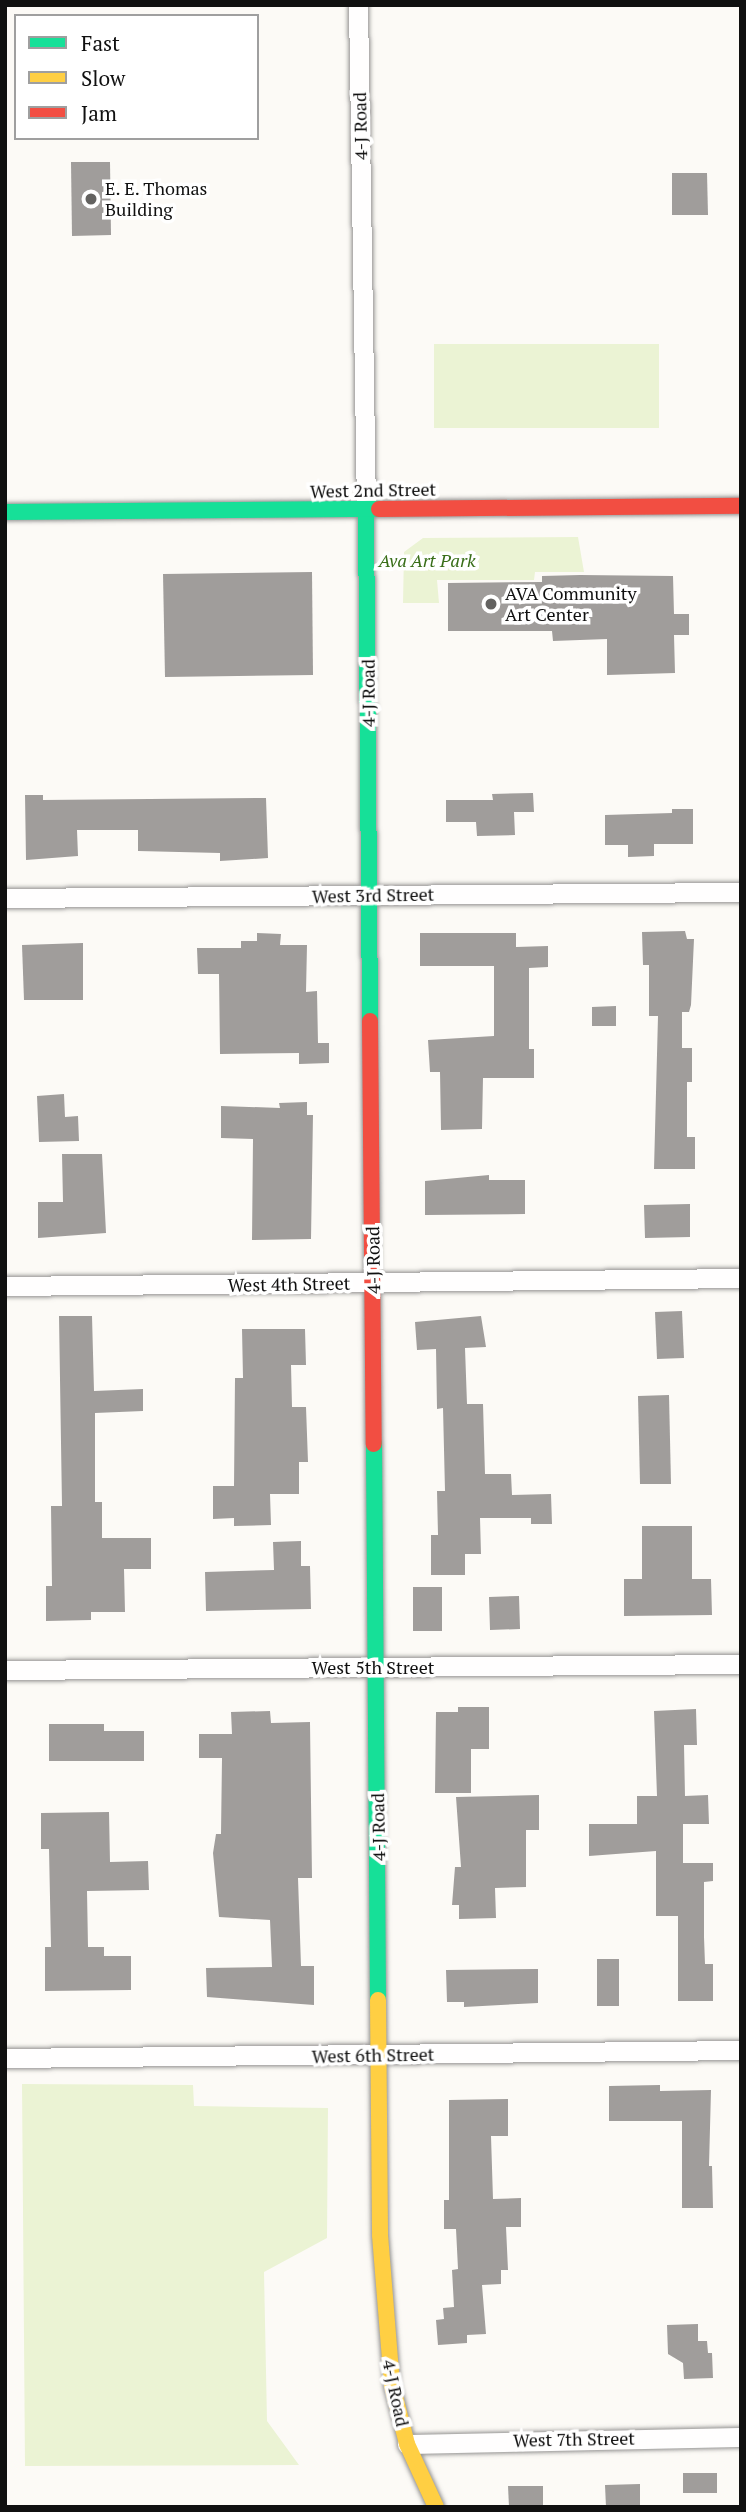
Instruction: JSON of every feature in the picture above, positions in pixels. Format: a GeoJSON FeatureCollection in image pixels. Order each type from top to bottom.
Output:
{"type":"FeatureCollection","features":[{"type":"Feature","properties":{"kind":"main road","name":"West 2nd Street"},"geometry":{"type":"LineString","coordinates":[[5,512],[741,506]]}},
{"type":"Feature","properties":{"kind":"main road","name":"4-J Road"},"geometry":{"type":"LineString","coordinates":[[366,510],[384,2322],[392,2385],[407,2444],[436,2507]]}},
{"type":"Feature","properties":{"kind":"street","name":"4-J Road"},"geometry":{"type":"LineString","coordinates":[[358,5],[366,510]]}},
{"type":"Feature","properties":{"kind":"street","name":"West 3rd Street"},"geometry":{"type":"LineString","coordinates":[[5,898],[741,892]]}},
{"type":"Feature","properties":{"kind":"street","name":"West 4th Street"},"geometry":{"type":"LineString","coordinates":[[5,1286],[741,1278]]}},
{"type":"Feature","properties":{"kind":"street","name":"West 5th Street"},"geometry":{"type":"LineString","coordinates":[[5,1671],[741,1664]]}},
{"type":"Feature","properties":{"kind":"street","name":"West 6th Street"},"geometry":{"type":"LineString","coordinates":[[5,2058],[741,2050]]}},
{"type":"Feature","properties":{"kind":"street","name":"West 7th Street"},"geometry":{"type":"LineString","coordinates":[[407,2444],[741,2437]]}},
{"type":"Feature","properties":{"kind":"green space"},"geometry":{"type":"Polygon","coordinates":[[[434,344],[659,344],[659,428],[434,428],[434,344]]]}},
{"type":"Feature","properties":{"kind":"green space","name":"Ava Art Park"},"geometry":{"type":"Polygon","coordinates":[[[578,537],[584,572],[535,572],[534,580],[437,580],[439,603],[403,603],[404,552],[423,538],[578,537]]]}},
{"type":"Feature","properties":{"kind":"green space"},"geometry":{"type":"Polygon","coordinates":[[[22,2084],[193,2085],[194,2106],[328,2108],[327,2238],[264,2272],[267,2421],[299,2465],[25,2466],[22,2084]]]}},
{"type":"Feature","properties":{"kind":"building","name":"E. E. Thomas Building"},"geometry":{"type":"Polygon","coordinates":[[[71,162],[110,162],[111,235],[72,236],[71,162]]]}},
{"type":"Feature","properties":{"kind":"building"},"geometry":{"type":"Polygon","coordinates":[[[672,173],[707,173],[708,215],[672,215],[672,173]]]}},
{"type":"Feature","properties":{"kind":"building"},"geometry":{"type":"Polygon","coordinates":[[[312,572],[313,675],[165,677],[163,574],[312,572]]]}},
{"type":"Feature","properties":{"kind":"building"},"geometry":{"type":"Polygon","coordinates":[[[542,576],[673,576],[674,614],[689,614],[689,635],[674,635],[675,673],[607,675],[607,639],[553,641],[552,631],[448,631],[448,583],[542,582],[542,576]]]}},
{"type":"Feature","properties":{"kind":"building"},"geometry":{"type":"Polygon","coordinates":[[[533,793],[534,812],[514,812],[515,835],[477,836],[476,822],[446,822],[446,800],[493,800],[492,794],[533,793]]]}},
{"type":"Feature","properties":{"kind":"building"},"geometry":{"type":"Polygon","coordinates":[[[25,795],[43,795],[43,800],[266,798],[268,858],[220,861],[220,853],[138,851],[138,830],[77,830],[78,856],[26,860],[25,795]]]}},
{"type":"Feature","properties":{"kind":"building"},"geometry":{"type":"Polygon","coordinates":[[[672,809],[693,809],[693,844],[654,844],[654,856],[628,857],[628,845],[605,845],[605,815],[672,813],[672,809]]]}},
{"type":"Feature","properties":{"kind":"building"},"geometry":{"type":"Polygon","coordinates":[[[685,931],[687,939],[694,939],[691,1005],[689,1012],[682,1012],[682,1048],[692,1048],[692,1082],[687,1082],[687,1137],[695,1137],[695,1169],[654,1169],[658,1016],[649,1016],[649,965],[643,965],[642,932],[685,931]]]}},
{"type":"Feature","properties":{"kind":"building"},"geometry":{"type":"Polygon","coordinates":[[[257,933],[281,934],[280,945],[307,945],[306,992],[317,991],[318,1043],[329,1043],[329,1063],[299,1064],[299,1053],[220,1054],[219,974],[198,974],[197,948],[241,948],[241,941],[257,941],[257,933]]]}},
{"type":"Feature","properties":{"kind":"building"},"geometry":{"type":"Polygon","coordinates":[[[420,933],[516,933],[516,947],[548,946],[548,967],[529,968],[529,1049],[534,1049],[534,1078],[483,1078],[482,1129],[441,1130],[440,1072],[430,1072],[428,1040],[494,1036],[494,966],[420,966],[420,933]]]}},
{"type":"Feature","properties":{"kind":"building"},"geometry":{"type":"Polygon","coordinates":[[[83,943],[83,1000],[24,1000],[22,945],[83,943]]]}},
{"type":"Feature","properties":{"kind":"building"},"geometry":{"type":"Polygon","coordinates":[[[616,1006],[616,1026],[592,1026],[592,1007],[616,1006]]]}},
{"type":"Feature","properties":{"kind":"building"},"geometry":{"type":"Polygon","coordinates":[[[64,1094],[65,1117],[78,1116],[79,1141],[39,1142],[37,1096],[64,1094]]]}},
{"type":"Feature","properties":{"kind":"building"},"geometry":{"type":"Polygon","coordinates":[[[307,1102],[307,1115],[313,1115],[311,1239],[252,1240],[253,1139],[221,1138],[221,1106],[280,1108],[279,1103],[307,1102]]]}},
{"type":"Feature","properties":{"kind":"building"},"geometry":{"type":"Polygon","coordinates":[[[62,1154],[102,1154],[106,1233],[38,1238],[38,1202],[63,1202],[62,1154]]]}},
{"type":"Feature","properties":{"kind":"building"},"geometry":{"type":"Polygon","coordinates":[[[489,1175],[489,1180],[525,1180],[525,1214],[425,1215],[425,1181],[489,1175]]]}},
{"type":"Feature","properties":{"kind":"building"},"geometry":{"type":"Polygon","coordinates":[[[690,1204],[690,1237],[645,1238],[644,1205],[690,1204]]]}},
{"type":"Feature","properties":{"kind":"building"},"geometry":{"type":"Polygon","coordinates":[[[682,1311],[684,1358],[657,1359],[655,1312],[682,1311]]]}},
{"type":"Feature","properties":{"kind":"building"},"geometry":{"type":"Polygon","coordinates":[[[59,1316],[92,1316],[94,1391],[143,1389],[143,1411],[95,1413],[95,1502],[102,1502],[102,1538],[151,1538],[151,1569],[124,1569],[125,1612],[91,1612],[91,1620],[46,1621],[46,1586],[52,1586],[51,1506],[62,1506],[59,1316]]]}},
{"type":"Feature","properties":{"kind":"building"},"geometry":{"type":"Polygon","coordinates":[[[481,1316],[486,1347],[465,1348],[467,1404],[483,1404],[485,1474],[511,1474],[512,1495],[551,1494],[552,1524],[531,1524],[531,1518],[480,1518],[481,1554],[465,1554],[465,1575],[431,1575],[431,1535],[438,1535],[437,1491],[445,1491],[443,1408],[437,1409],[436,1349],[417,1350],[415,1322],[481,1316]]]}},
{"type":"Feature","properties":{"kind":"building"},"geometry":{"type":"Polygon","coordinates":[[[242,1329],[305,1329],[306,1365],[291,1365],[292,1407],[306,1407],[308,1462],[299,1462],[299,1494],[270,1494],[271,1525],[234,1526],[234,1518],[213,1519],[213,1486],[234,1486],[235,1378],[243,1378],[242,1329]]]}},
{"type":"Feature","properties":{"kind":"building"},"geometry":{"type":"Polygon","coordinates":[[[669,1395],[671,1484],[640,1484],[638,1396],[669,1395]]]}},
{"type":"Feature","properties":{"kind":"building"},"geometry":{"type":"Polygon","coordinates":[[[642,1526],[692,1526],[692,1579],[711,1579],[712,1615],[624,1616],[624,1579],[642,1579],[642,1526]]]}},
{"type":"Feature","properties":{"kind":"building"},"geometry":{"type":"Polygon","coordinates":[[[301,1541],[301,1566],[310,1566],[311,1609],[206,1611],[205,1572],[274,1570],[273,1542],[301,1541]]]}},
{"type":"Feature","properties":{"kind":"building"},"geometry":{"type":"Polygon","coordinates":[[[413,1587],[442,1587],[442,1631],[413,1631],[413,1587]]]}},
{"type":"Feature","properties":{"kind":"building"},"geometry":{"type":"Polygon","coordinates":[[[519,1596],[520,1629],[490,1630],[489,1597],[519,1596]]]}},
{"type":"Feature","properties":{"kind":"building"},"geometry":{"type":"Polygon","coordinates":[[[458,1707],[489,1707],[489,1749],[471,1749],[471,1793],[435,1793],[436,1712],[458,1712],[458,1707]]]}},
{"type":"Feature","properties":{"kind":"building"},"geometry":{"type":"Polygon","coordinates":[[[696,1709],[697,1745],[684,1745],[685,1796],[708,1795],[709,1824],[683,1824],[683,1863],[713,1863],[713,1881],[704,1882],[704,1937],[705,1964],[713,1964],[713,2001],[678,2001],[678,1916],[656,1916],[656,1851],[589,1856],[589,1824],[637,1824],[637,1796],[657,1796],[654,1711],[696,1709]]]}},
{"type":"Feature","properties":{"kind":"building"},"geometry":{"type":"Polygon","coordinates":[[[270,1711],[271,1723],[310,1722],[312,1878],[298,1878],[301,1966],[314,1966],[314,2005],[207,1997],[206,1968],[272,1967],[270,1920],[219,1917],[213,1853],[216,1834],[221,1834],[222,1758],[199,1758],[199,1734],[232,1734],[231,1712],[270,1711]]]}},
{"type":"Feature","properties":{"kind":"building"},"geometry":{"type":"Polygon","coordinates":[[[49,1724],[104,1724],[104,1731],[144,1731],[144,1761],[49,1761],[49,1724]]]}},
{"type":"Feature","properties":{"kind":"building"},"geometry":{"type":"Polygon","coordinates":[[[539,1795],[539,1830],[526,1830],[526,1887],[495,1888],[496,1918],[459,1919],[459,1905],[452,1905],[455,1867],[461,1867],[456,1797],[539,1795]]]}},
{"type":"Feature","properties":{"kind":"building"},"geometry":{"type":"Polygon","coordinates":[[[109,1812],[110,1862],[148,1861],[149,1890],[87,1891],[88,1947],[104,1947],[104,1956],[131,1956],[131,1990],[45,1991],[45,1947],[51,1947],[49,1849],[41,1849],[41,1813],[109,1812]]]}},
{"type":"Feature","properties":{"kind":"building"},"geometry":{"type":"Polygon","coordinates":[[[597,1959],[619,1959],[619,2006],[597,2006],[597,1959]]]}},
{"type":"Feature","properties":{"kind":"building"},"geometry":{"type":"Polygon","coordinates":[[[538,1969],[538,2003],[464,2007],[464,2002],[447,2002],[446,1970],[538,1969]]]}},
{"type":"Feature","properties":{"kind":"building"},"geometry":{"type":"Polygon","coordinates":[[[660,2085],[660,2091],[711,2090],[709,2166],[712,2166],[713,2208],[682,2208],[682,2121],[609,2121],[609,2086],[660,2085]]]}},
{"type":"Feature","properties":{"kind":"building"},"geometry":{"type":"Polygon","coordinates":[[[508,2099],[508,2136],[491,2136],[493,2199],[521,2198],[521,2227],[506,2227],[508,2270],[501,2270],[501,2284],[482,2285],[486,2334],[467,2335],[467,2343],[438,2345],[436,2320],[444,2319],[443,2308],[454,2307],[452,2270],[458,2269],[456,2229],[444,2229],[444,2200],[449,2200],[449,2100],[508,2099]]]}},
{"type":"Feature","properties":{"kind":"building"},"geometry":{"type":"Polygon","coordinates":[[[698,2324],[698,2341],[707,2341],[708,2353],[712,2353],[713,2378],[684,2379],[683,2363],[668,2354],[667,2325],[698,2324]]]}},
{"type":"Feature","properties":{"kind":"building"},"geometry":{"type":"Polygon","coordinates":[[[683,2473],[717,2473],[717,2493],[683,2493],[683,2473]]]}},
{"type":"Feature","properties":{"kind":"building"},"geometry":{"type":"Polygon","coordinates":[[[640,2484],[640,2507],[606,2507],[605,2485],[640,2484]]]}},
{"type":"Feature","properties":{"kind":"building"},"geometry":{"type":"Polygon","coordinates":[[[508,2486],[543,2486],[543,2507],[509,2507],[508,2486]]]}},
{"type":"Feature","properties":{"kind":"traffic: fast"},"geometry":{"type":"LineString","coordinates":[[5,512],[379,509]]}},
{"type":"Feature","properties":{"kind":"traffic: fast"},"geometry":{"type":"LineString","coordinates":[[366,510],[370,1021]]}},
{"type":"Feature","properties":{"kind":"traffic: fast"},"geometry":{"type":"LineString","coordinates":[[374,1444],[378,2000]]}},
{"type":"Feature","properties":{"kind":"traffic: slow"},"geometry":{"type":"LineString","coordinates":[[378,2000],[380,2235],[392,2385],[407,2444],[436,2507]]}},
{"type":"Feature","properties":{"kind":"traffic: jam"},"geometry":{"type":"LineString","coordinates":[[379,509],[741,506]]}},
{"type":"Feature","properties":{"kind":"traffic: jam"},"geometry":{"type":"LineString","coordinates":[[370,1021],[374,1444]]}},
{"type":"Feature","properties":{"kind":"place","name":"E. E. Thomas Building"},"geometry":{"type":"Point","coordinates":[91,199]}},
{"type":"Feature","properties":{"kind":"place","name":"AVA Community Art Center"},"geometry":{"type":"Point","coordinates":[491,604]}}]}
